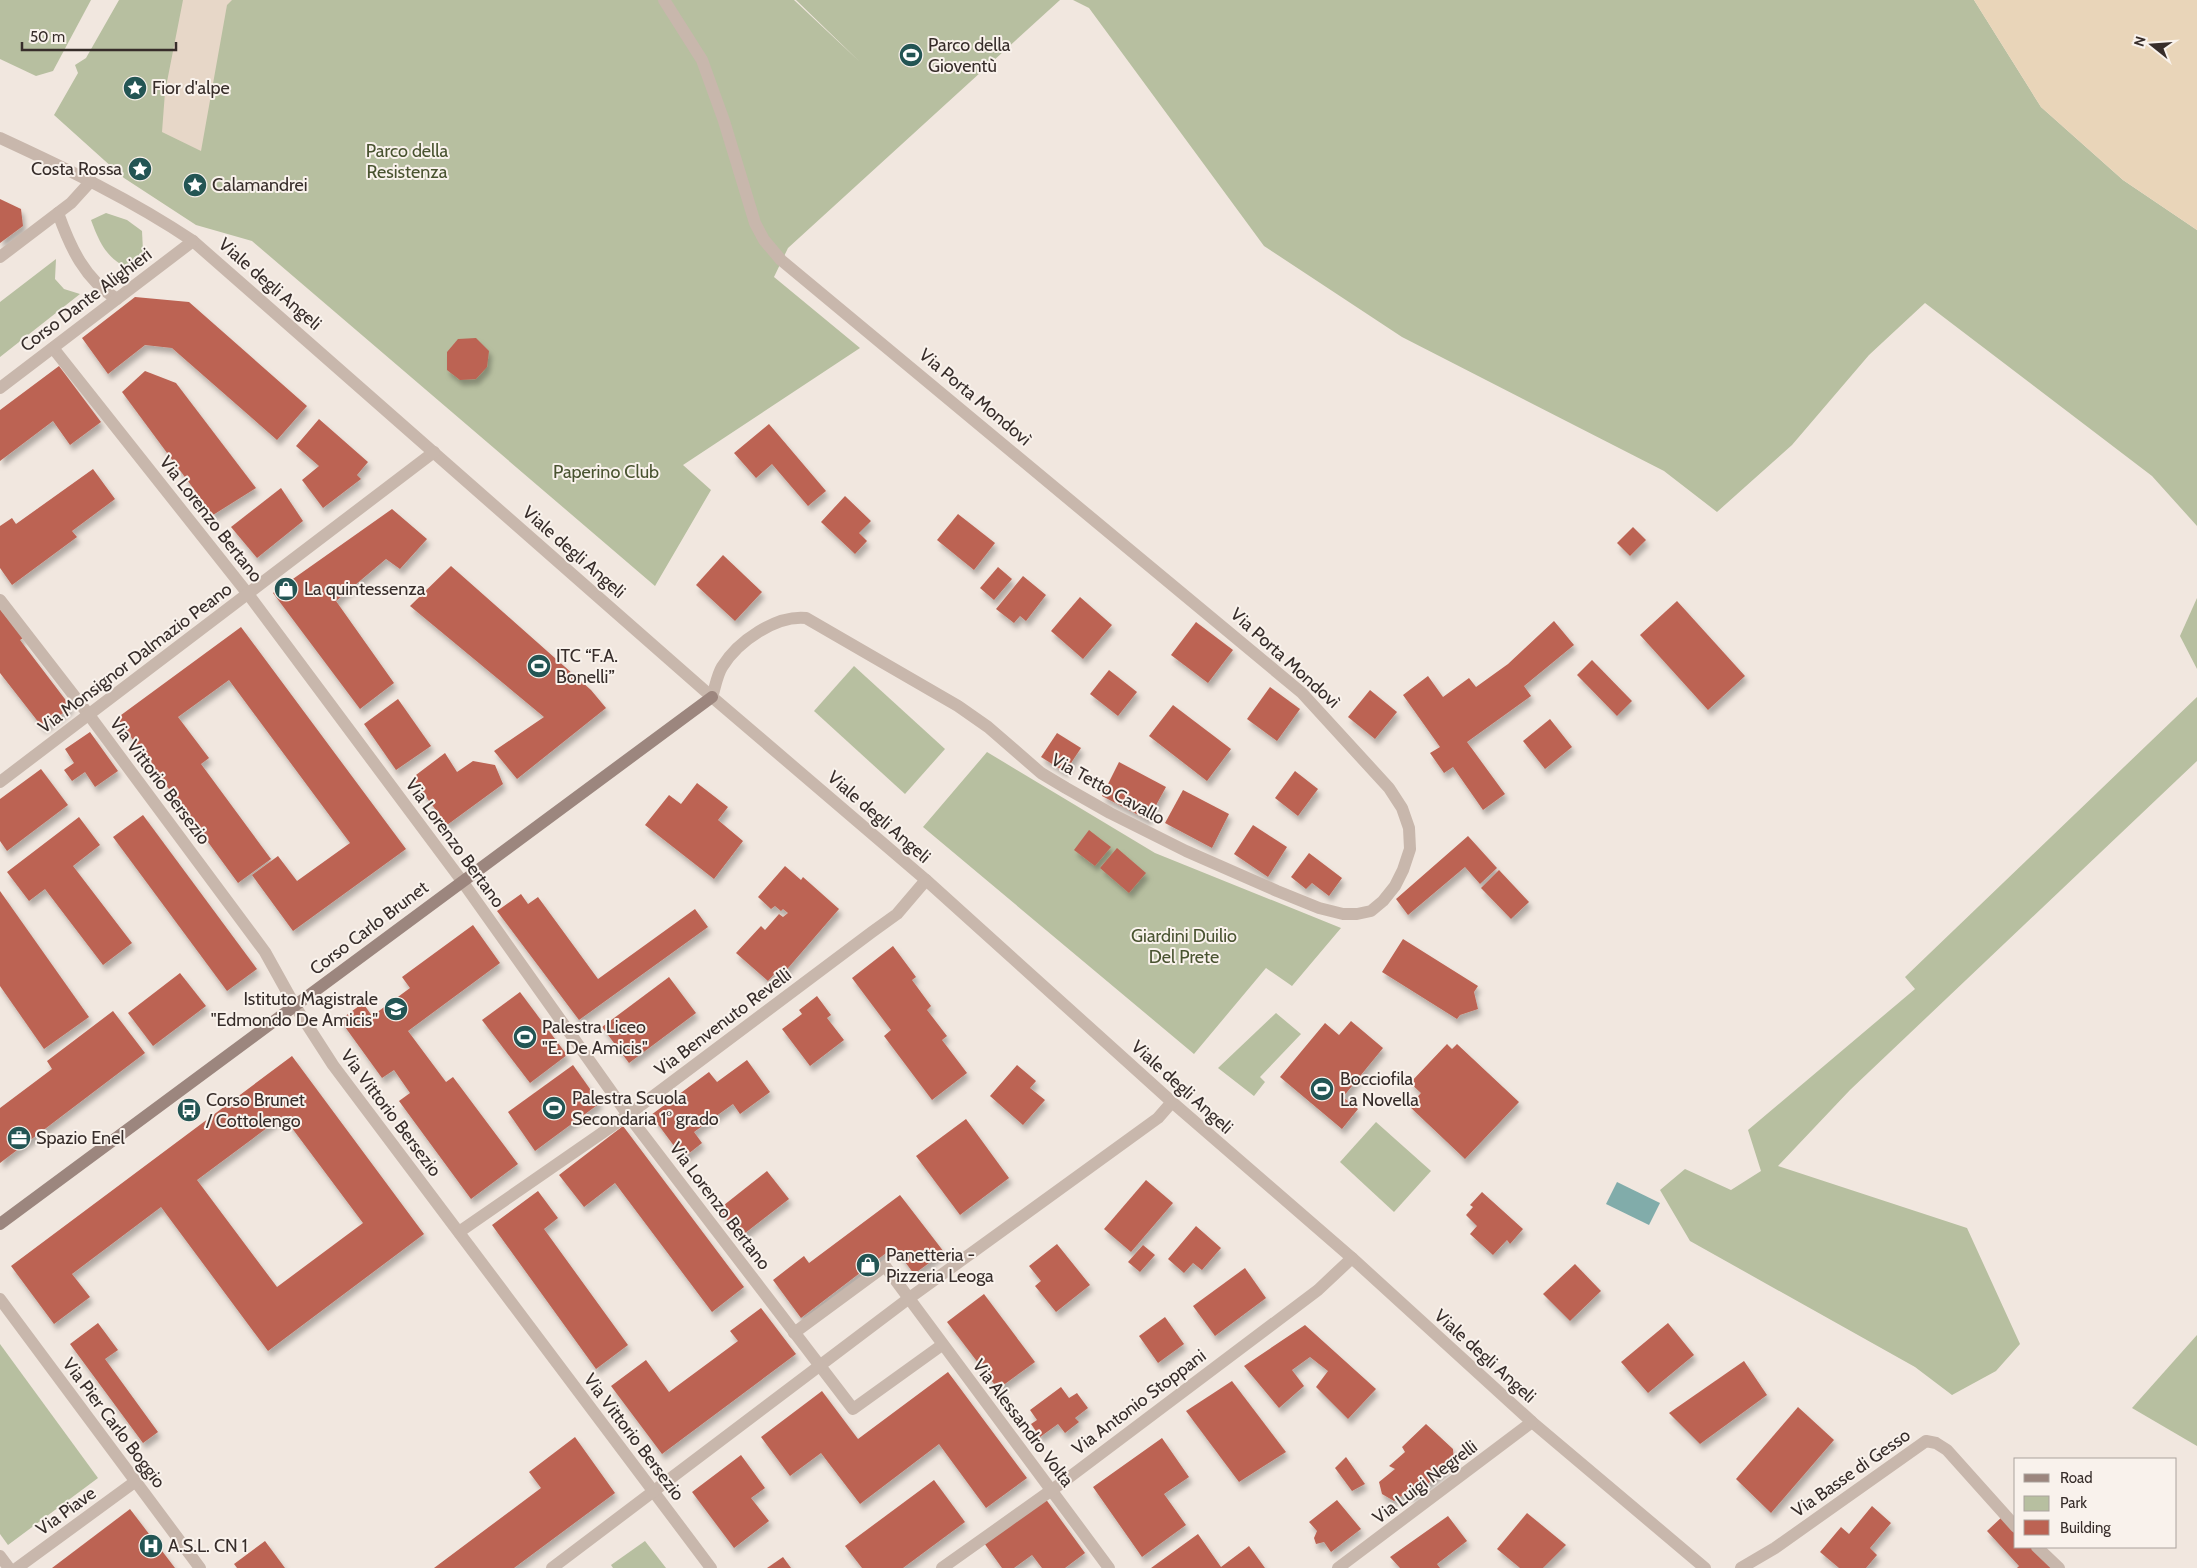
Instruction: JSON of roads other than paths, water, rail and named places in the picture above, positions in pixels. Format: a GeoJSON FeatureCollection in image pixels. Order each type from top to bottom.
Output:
{"type":"FeatureCollection","features":[{"type":"Feature","properties":{"kind":"street","name":"Via Porta Mondovì"},"geometry":{"type":"LineString","coordinates":[[664,0],[702,60],[724,121],[755,224],[764,240],[781,260],[1249,647],[1302,693],[1359,755]]}},
{"type":"Feature","properties":{"kind":"street","name":"Viale degli Angeli"},"geometry":{"type":"LineString","coordinates":[[0,138],[92,181],[154,215],[194,241],[712,697],[926,880],[1172,1102],[1352,1258],[1532,1422],[1705,1568]]}},
{"type":"Feature","properties":{"kind":"street"},"geometry":{"type":"LineString","coordinates":[[0,257],[71,203],[92,181]]}},
{"type":"Feature","properties":{"kind":"street"},"geometry":{"type":"LineString","coordinates":[[58,213],[68,243],[80,262],[98,286],[117,299]]}},
{"type":"Feature","properties":{"kind":"street","name":"Corso Dante Alighieri"},"geometry":{"type":"LineString","coordinates":[[0,388],[194,241]]}},
{"type":"Feature","properties":{"kind":"street","name":"Via Lorenzo Bertano"},"geometry":{"type":"LineString","coordinates":[[53,348],[248,594],[462,880],[628,1115],[853,1409],[942,1345]]}},
{"type":"Feature","properties":{"kind":"street","name":"Via Monsignor Dalmazio Peano"},"geometry":{"type":"LineString","coordinates":[[0,782],[434,452]]}},
{"type":"Feature","properties":{"kind":"street","name":"Via Vittorio Bersezio"},"geometry":{"type":"LineString","coordinates":[[0,600],[89,715],[265,952],[295,1006],[333,1066],[711,1568]]}},
{"type":"Feature","properties":{"kind":"street","name":"Via Tetto Cavallo"},"geometry":{"type":"LineString","coordinates":[[712,697],[722,667],[739,648],[761,630],[776,622],[794,617],[806,618],[958,706],[988,728],[1041,773],[1110,813],[1277,892],[1343,914],[1371,911],[1383,902],[1395,886],[1410,849],[1409,828],[1402,808],[1389,788],[1359,755]]}},
{"type":"Feature","properties":{"kind":"street","name":"Corso Carlo Brunet"},"geometry":{"type":"LineString","coordinates":[[0,1224],[462,880],[712,697]]}},
{"type":"Feature","properties":{"kind":"street","name":"Via Benvenuto Revelli"},"geometry":{"type":"LineString","coordinates":[[459,1232],[628,1115],[897,914],[926,880]]}},
{"type":"Feature","properties":{"kind":"street"},"geometry":{"type":"LineString","coordinates":[[552,1568],[654,1493],[908,1299],[1158,1118],[1172,1102]]}},
{"type":"Feature","properties":{"kind":"street","name":"Via Antonio Stoppani"},"geometry":{"type":"LineString","coordinates":[[942,1568],[1051,1490],[1318,1290],[1352,1258]]}},
{"type":"Feature","properties":{"kind":"street","name":"Via Alessandro Volta"},"geometry":{"type":"LineString","coordinates":[[794,1333],[885,1266],[1109,1568]]}},
{"type":"Feature","properties":{"kind":"street","name":"Via Pier Carlo Boggio"},"geometry":{"type":"LineString","coordinates":[[0,1299],[200,1568]]}},
{"type":"Feature","properties":{"kind":"street","name":"Via Luigi Negrelli"},"geometry":{"type":"LineString","coordinates":[[1338,1568],[1532,1422]]}},
{"type":"Feature","properties":{"kind":"street","name":"Via Basse di Gesso"},"geometry":{"type":"LineString","coordinates":[[1741,1568],[1775,1548],[1926,1441],[1936,1443],[1947,1450],[2014,1524]]}},
{"type":"Feature","properties":{"kind":"street","name":"Via Piave"},"geometry":{"type":"LineString","coordinates":[[16,1568],[136,1481]]}},
{"type":"Feature","properties":{"kind":"street"},"geometry":{"type":"LineString","coordinates":[[2038,1548],[2059,1568]]}},
{"type":"Feature","properties":{"kind":"street"},"geometry":{"type":"LineString","coordinates":[[0,1556],[9,1568]]}},
{"type":"Feature","properties":{"kind":"water"},"geometry":{"type":"Polygon","coordinates":[[[1617,1182],[1660,1203],[1649,1225],[1606,1204],[1617,1182]]]}},
{"type":"Feature","properties":{"kind":"place","name":"Parco della Gioventù"},"geometry":{"type":"Point","coordinates":[911,55]}},
{"type":"Feature","properties":{"kind":"place","name":"Fior d'alpe"},"geometry":{"type":"Point","coordinates":[135,88]}},
{"type":"Feature","properties":{"kind":"place","name":"Costa Rossa"},"geometry":{"type":"Point","coordinates":[140,169]}},
{"type":"Feature","properties":{"kind":"place","name":"Calamandrei"},"geometry":{"type":"Point","coordinates":[195,185]}},
{"type":"Feature","properties":{"kind":"place","name":"La quintessenza"},"geometry":{"type":"Point","coordinates":[286,589]}},
{"type":"Feature","properties":{"kind":"place","name":"ITC “F.A. Bonelli”"},"geometry":{"type":"Point","coordinates":[539,666]}},
{"type":"Feature","properties":{"kind":"place","name":"Istituto Magistrale \"Edmondo De Amicis\""},"geometry":{"type":"Point","coordinates":[396,1009]}},
{"type":"Feature","properties":{"kind":"place","name":"Palestra Liceo \"E. De Amicis\""},"geometry":{"type":"Point","coordinates":[525,1037]}},
{"type":"Feature","properties":{"kind":"place","name":"Bocciofila La Novella"},"geometry":{"type":"Point","coordinates":[1322,1089]}},
{"type":"Feature","properties":{"kind":"place","name":"Palestra Scuola Secondaria 1° grado"},"geometry":{"type":"Point","coordinates":[554,1108]}},
{"type":"Feature","properties":{"kind":"place","name":"Corso Brunet / Cottolengo"},"geometry":{"type":"Point","coordinates":[189,1110]}},
{"type":"Feature","properties":{"kind":"place","name":"Spazio Enel"},"geometry":{"type":"Point","coordinates":[19,1138]}},
{"type":"Feature","properties":{"kind":"place","name":"Panetteria - Pizzeria Leoga"},"geometry":{"type":"Point","coordinates":[868,1265]}},
{"type":"Feature","properties":{"kind":"place","name":"A.S.L. CN 1"},"geometry":{"type":"Point","coordinates":[151,1546]}},
{"type":"Feature","properties":{"kind":"park label","name":"Parco della Resistenza"},"geometry":{"type":"Point","coordinates":[407,161]}},
{"type":"Feature","properties":{"kind":"park label","name":"Paperino Club"},"geometry":{"type":"Point","coordinates":[606,472]}},
{"type":"Feature","properties":{"kind":"park label","name":"Giardini Duilio Del Prete"},"geometry":{"type":"Point","coordinates":[1184,946]}}]}
